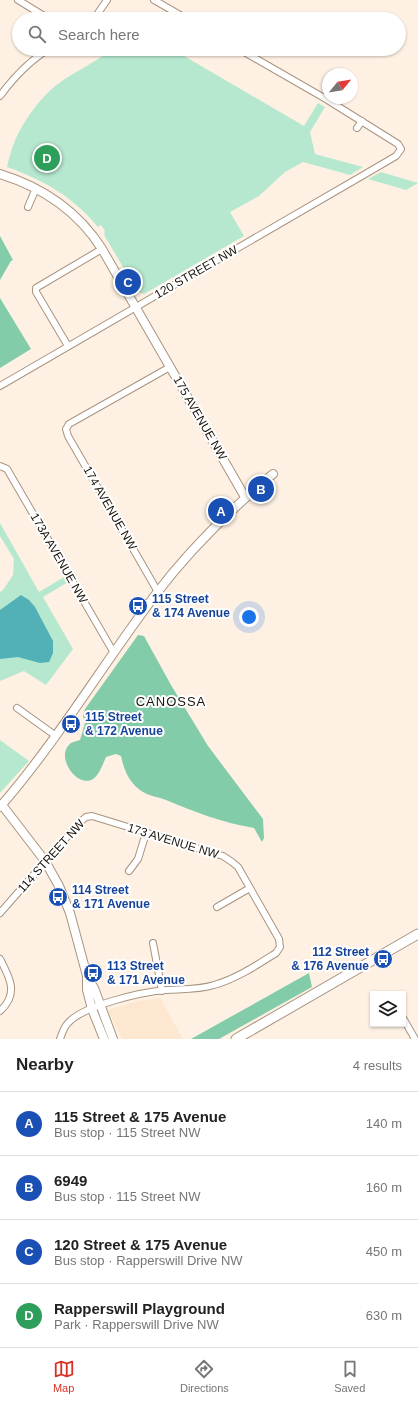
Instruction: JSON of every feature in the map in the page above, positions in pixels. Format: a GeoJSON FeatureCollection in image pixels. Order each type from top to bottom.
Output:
{"type":"FeatureCollection","features":[{"type":"Feature","properties":{"kind":"main road"},"geometry":{"type":"LineString","coordinates":[[236,1039],[418,934]]}},
{"type":"Feature","properties":{"kind":"street"},"geometry":{"type":"LineString","coordinates":[[18,0],[38,12]]}},
{"type":"Feature","properties":{"kind":"street"},"geometry":{"type":"LineString","coordinates":[[99,12],[107,0]]}},
{"type":"Feature","properties":{"kind":"street"},"geometry":{"type":"LineString","coordinates":[[154,0],[175,12]]}},
{"type":"Feature","properties":{"kind":"street"},"geometry":{"type":"LineString","coordinates":[[0,96],[14,78],[40,56]]}},
{"type":"Feature","properties":{"kind":"street"},"geometry":{"type":"LineString","coordinates":[[251,56],[362,121],[357,128]]}},
{"type":"Feature","properties":{"kind":"street","name":"120 STREET NW"},"geometry":{"type":"LineString","coordinates":[[0,386],[136,308],[308,204],[396,156],[401,149],[398,144],[362,121]]}},
{"type":"Feature","properties":{"kind":"street","name":"175 AVENUE NW"},"geometry":{"type":"LineString","coordinates":[[0,174],[36,188],[58,202],[77,217],[87,228],[102,249],[245,497]]}},
{"type":"Feature","properties":{"kind":"street"},"geometry":{"type":"LineString","coordinates":[[28,207],[36,188]]}},
{"type":"Feature","properties":{"kind":"street"},"geometry":{"type":"LineString","coordinates":[[68,346],[36,292],[36,288],[102,249]]}},
{"type":"Feature","properties":{"kind":"street","name":"174 AVENUE NW"},"geometry":{"type":"LineString","coordinates":[[158,592],[68,436],[66,429],[69,424],[170,367]]}},
{"type":"Feature","properties":{"kind":"street","name":"173A AVENUE NW"},"geometry":{"type":"LineString","coordinates":[[1,466],[7,468],[114,653]]}},
{"type":"Feature","properties":{"kind":"street"},"geometry":{"type":"LineString","coordinates":[[104,1039],[96,1007],[94,988],[87,976],[65,898],[56,878],[45,861],[1,806],[22,782],[56,736],[158,592],[191,552],[245,497],[273,474]]}},
{"type":"Feature","properties":{"kind":"street"},"geometry":{"type":"LineString","coordinates":[[17,708],[56,736]]}},
{"type":"Feature","properties":{"kind":"street","name":"114 STREET NW"},"geometry":{"type":"LineString","coordinates":[[0,913],[86,817]]}},
{"type":"Feature","properties":{"kind":"street","name":"173 AVENUE NW"},"geometry":{"type":"LineString","coordinates":[[86,817],[94,817],[227,858],[238,867],[279,939],[280,947],[276,953],[233,978],[219,984],[202,988]]}},
{"type":"Feature","properties":{"kind":"street"},"geometry":{"type":"LineString","coordinates":[[129,871],[138,859],[146,833]]}},
{"type":"Feature","properties":{"kind":"street"},"geometry":{"type":"LineString","coordinates":[[217,907],[250,888]]}},
{"type":"Feature","properties":{"kind":"street"},"geometry":{"type":"LineString","coordinates":[[153,943],[162,991]]}},
{"type":"Feature","properties":{"kind":"street"},"geometry":{"type":"LineString","coordinates":[[0,959],[11,990],[10,999],[0,1011]]}},
{"type":"Feature","properties":{"kind":"street"},"geometry":{"type":"LineString","coordinates":[[60,1039],[68,1023],[81,1013],[128,997],[162,991],[202,988],[202,996]]}},
{"type":"Feature","properties":{"kind":"street"},"geometry":{"type":"LineString","coordinates":[[96,1007],[113,1039]]}},
{"type":"Feature","properties":{"kind":"street"},"geometry":{"type":"LineString","coordinates":[[406,1023],[415,1039]]}},
{"type":"Feature","properties":{"kind":"shaded area"},"geometry":{"type":"Polygon","coordinates":[[[160,998],[183,1039],[122,1039],[108,1010],[138,1001],[160,998]]]}},
{"type":"Feature","properties":{"kind":"green space"},"geometry":{"type":"Polygon","coordinates":[[[103,56],[184,56],[304,126],[318,103],[325,107],[310,132],[315,154],[363,167],[350,175],[303,162],[285,172],[259,196],[230,212],[244,236],[144,294],[138,292],[104,235],[105,231],[101,225],[98,227],[68,198],[57,191],[21,172],[7,167],[17,135],[38,103],[51,89],[103,56]]]}},
{"type":"Feature","properties":{"kind":"green space"},"geometry":{"type":"Polygon","coordinates":[[[381,172],[418,183],[406,190],[368,179],[381,172]]]}},
{"type":"Feature","properties":{"kind":"green space"},"geometry":{"type":"Polygon","coordinates":[[[0,236],[13,260],[0,280],[0,236]]]}},
{"type":"Feature","properties":{"kind":"green space"},"geometry":{"type":"Polygon","coordinates":[[[0,298],[31,349],[0,368],[0,298]]]}},
{"type":"Feature","properties":{"kind":"green space"},"geometry":{"type":"Polygon","coordinates":[[[0,523],[39,592],[64,577],[68,582],[43,597],[73,649],[46,685],[24,671],[0,681],[0,592],[13,575],[14,559],[0,536],[0,523]]]}},
{"type":"Feature","properties":{"kind":"green space"},"geometry":{"type":"Polygon","coordinates":[[[138,635],[144,636],[171,685],[208,746],[263,819],[264,838],[262,842],[254,828],[209,817],[163,799],[148,795],[138,789],[126,772],[121,756],[116,754],[106,757],[99,772],[93,779],[87,781],[80,779],[70,770],[66,763],[66,749],[71,743],[80,740],[85,723],[83,716],[85,709],[138,635]]]}},
{"type":"Feature","properties":{"kind":"green space"},"geometry":{"type":"Polygon","coordinates":[[[0,740],[29,761],[0,793],[0,740]]]}},
{"type":"Feature","properties":{"kind":"green space"},"geometry":{"type":"Polygon","coordinates":[[[309,973],[312,987],[219,1039],[191,1039],[309,973]]]}},
{"type":"Feature","properties":{"kind":"water"},"geometry":{"type":"Polygon","coordinates":[[[21,595],[29,600],[35,607],[53,641],[53,653],[49,662],[40,663],[18,657],[0,659],[0,610],[21,595]]]}},
{"type":"Feature","properties":{"kind":"place","name":"Rapperswill Playground"},"geometry":{"type":"Point","coordinates":[47,158]}},
{"type":"Feature","properties":{"kind":"place","name":"120 Street & 175 Avenue"},"geometry":{"type":"Point","coordinates":[128,282]}},
{"type":"Feature","properties":{"kind":"place","name":"6949"},"geometry":{"type":"Point","coordinates":[261,489]}},
{"type":"Feature","properties":{"kind":"place","name":"115 Street & 175 Avenue"},"geometry":{"type":"Point","coordinates":[221,511]}},
{"type":"Feature","properties":{"kind":"place","name":"115 Street & 174 Avenue"},"geometry":{"type":"Point","coordinates":[138,606]}},
{"type":"Feature","properties":{"kind":"place","name":"115 Street & 172 Avenue"},"geometry":{"type":"Point","coordinates":[71,724]}},
{"type":"Feature","properties":{"kind":"place","name":"114 Street & 171 Avenue"},"geometry":{"type":"Point","coordinates":[58,897]}},
{"type":"Feature","properties":{"kind":"place","name":"112 Street & 176 Avenue"},"geometry":{"type":"Point","coordinates":[383,959]}},
{"type":"Feature","properties":{"kind":"place","name":"113 Street & 171 Avenue"},"geometry":{"type":"Point","coordinates":[93,973]}},
{"type":"Feature","properties":{"kind":"district","name":"CANOSSA"},"geometry":{"type":"Point","coordinates":[171,701]}}]}
